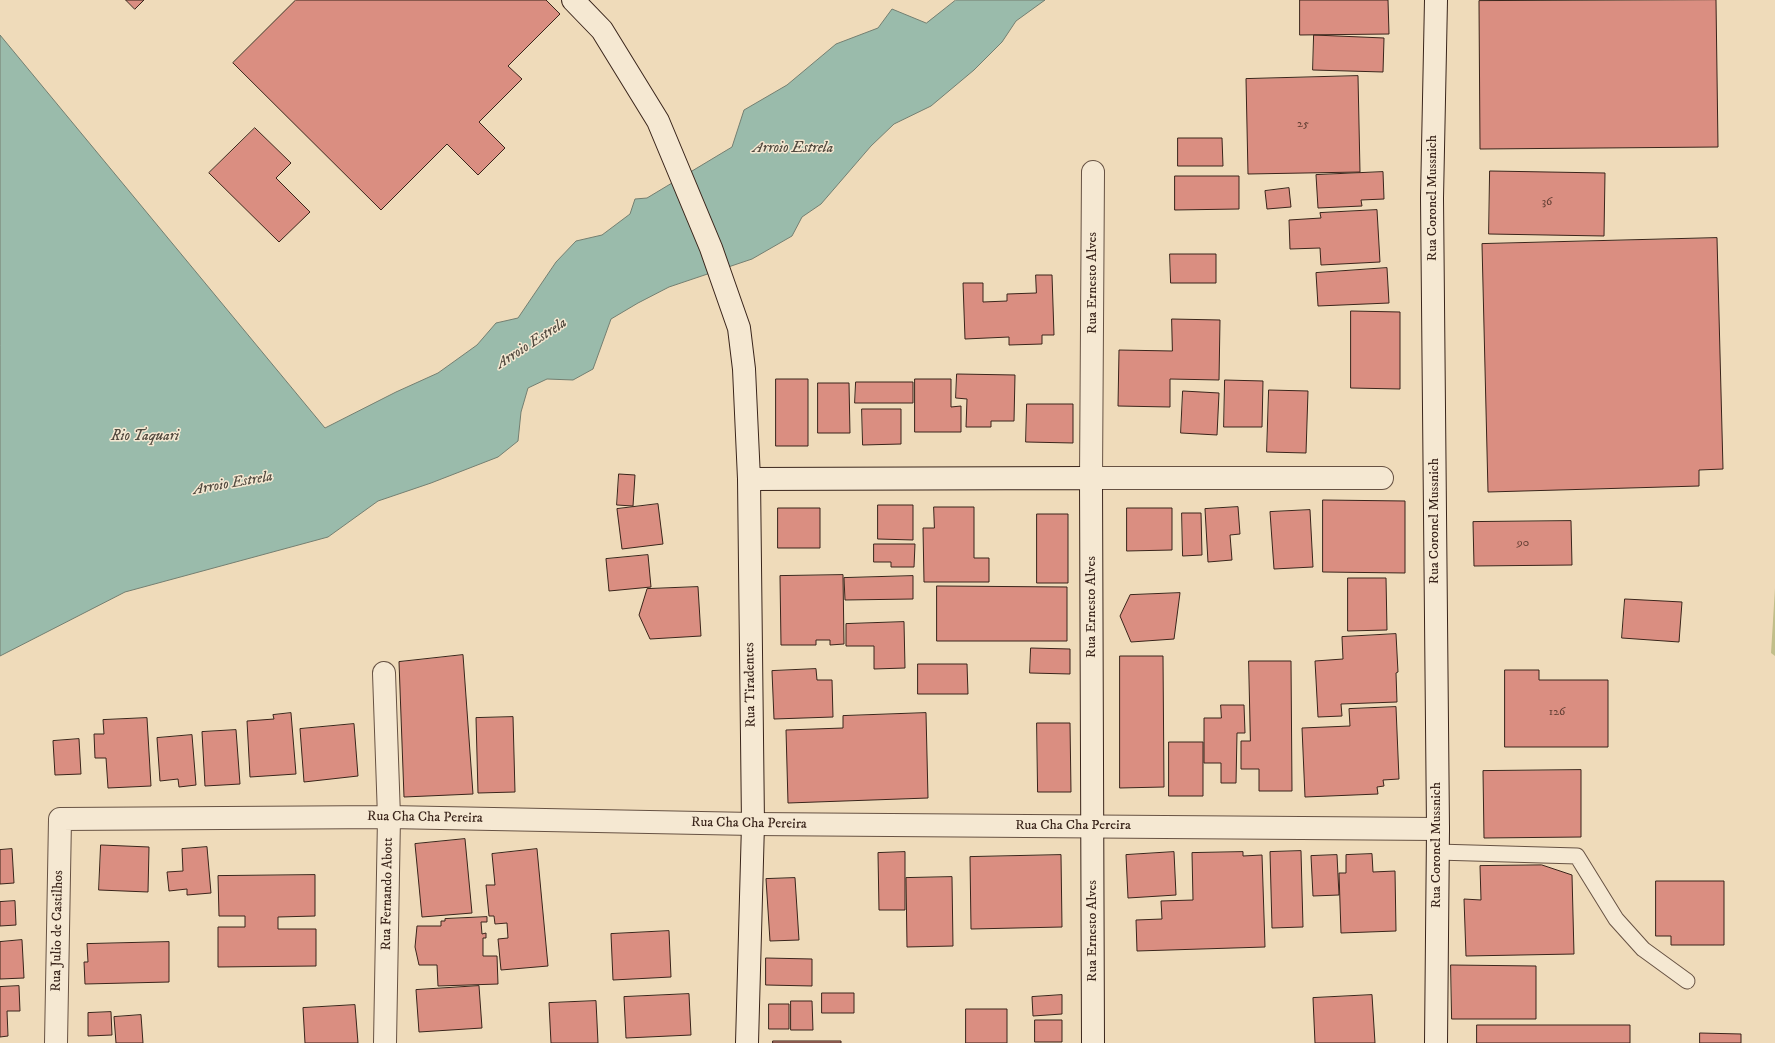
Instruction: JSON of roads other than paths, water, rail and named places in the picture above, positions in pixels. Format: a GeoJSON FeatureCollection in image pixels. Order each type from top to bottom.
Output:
{"type":"FeatureCollection","features":[{"type":"Feature","properties":{"kind":"street","name":"Rua Tiradentes"},"geometry":{"type":"LineString","coordinates":[[572,0],[602,30],[658,121],[711,248],[739,328],[744,369],[749,480],[753,824],[747,1043]]}},
{"type":"Feature","properties":{"kind":"street","name":"Rua Coronel Mussnich"},"geometry":{"type":"LineString","coordinates":[[1436,0],[1432,198],[1438,829],[1436,1043]]}},
{"type":"Feature","properties":{"kind":"street","name":"Rua Ernesto Alves"},"geometry":{"type":"LineString","coordinates":[[1092,1043],[1093,826],[1091,478],[1094,172]]}},
{"type":"Feature","properties":{"kind":"street"},"geometry":{"type":"LineString","coordinates":[[749,480],[1382,478]]}},
{"type":"Feature","properties":{"kind":"street","name":"Rua Fernando Abott"},"geometry":{"type":"LineString","coordinates":[[384,673],[389,817],[385,1043]]}},
{"type":"Feature","properties":{"kind":"street","name":"Rua Cha Cha Pereira"},"geometry":{"type":"LineString","coordinates":[[60,819],[389,817],[753,824],[1438,829]]}},
{"type":"Feature","properties":{"kind":"street","name":"Rua Julio de Castilhos"},"geometry":{"type":"LineString","coordinates":[[56,1043],[60,819]]}},
{"type":"Feature","properties":{"kind":"lane"},"geometry":{"type":"LineString","coordinates":[[1438,852],[1577,856],[1616,919],[1644,949],[1687,981]]}},
{"type":"Feature","properties":{"kind":"water","name":"Rio Taquari"},"geometry":{"type":"Polygon","coordinates":[[[956,0],[1045,0],[1016,21],[1002,42],[974,70],[931,106],[894,124],[871,146],[821,204],[802,217],[792,236],[752,259],[669,287],[638,303],[611,319],[593,369],[573,380],[547,379],[528,388],[521,412],[518,441],[498,457],[431,483],[378,501],[328,537],[125,592],[0,656],[0,35],[325,428],[396,392],[438,373],[477,345],[496,323],[518,318],[556,262],[576,241],[602,235],[630,214],[635,199],[647,198],[732,147],[744,110],[787,85],[836,44],[878,28],[892,9],[926,23],[956,0]]]}},
{"type":"Feature","properties":{"kind":"water label","name":"Arroio Estrela"},"geometry":{"type":"Point","coordinates":[793,149]}},
{"type":"Feature","properties":{"kind":"water label","name":"Arroio Estrela"},"geometry":{"type":"Point","coordinates":[532,344]}},
{"type":"Feature","properties":{"kind":"water label","name":"Arroio Estrela"},"geometry":{"type":"Point","coordinates":[233,484]}}]}
